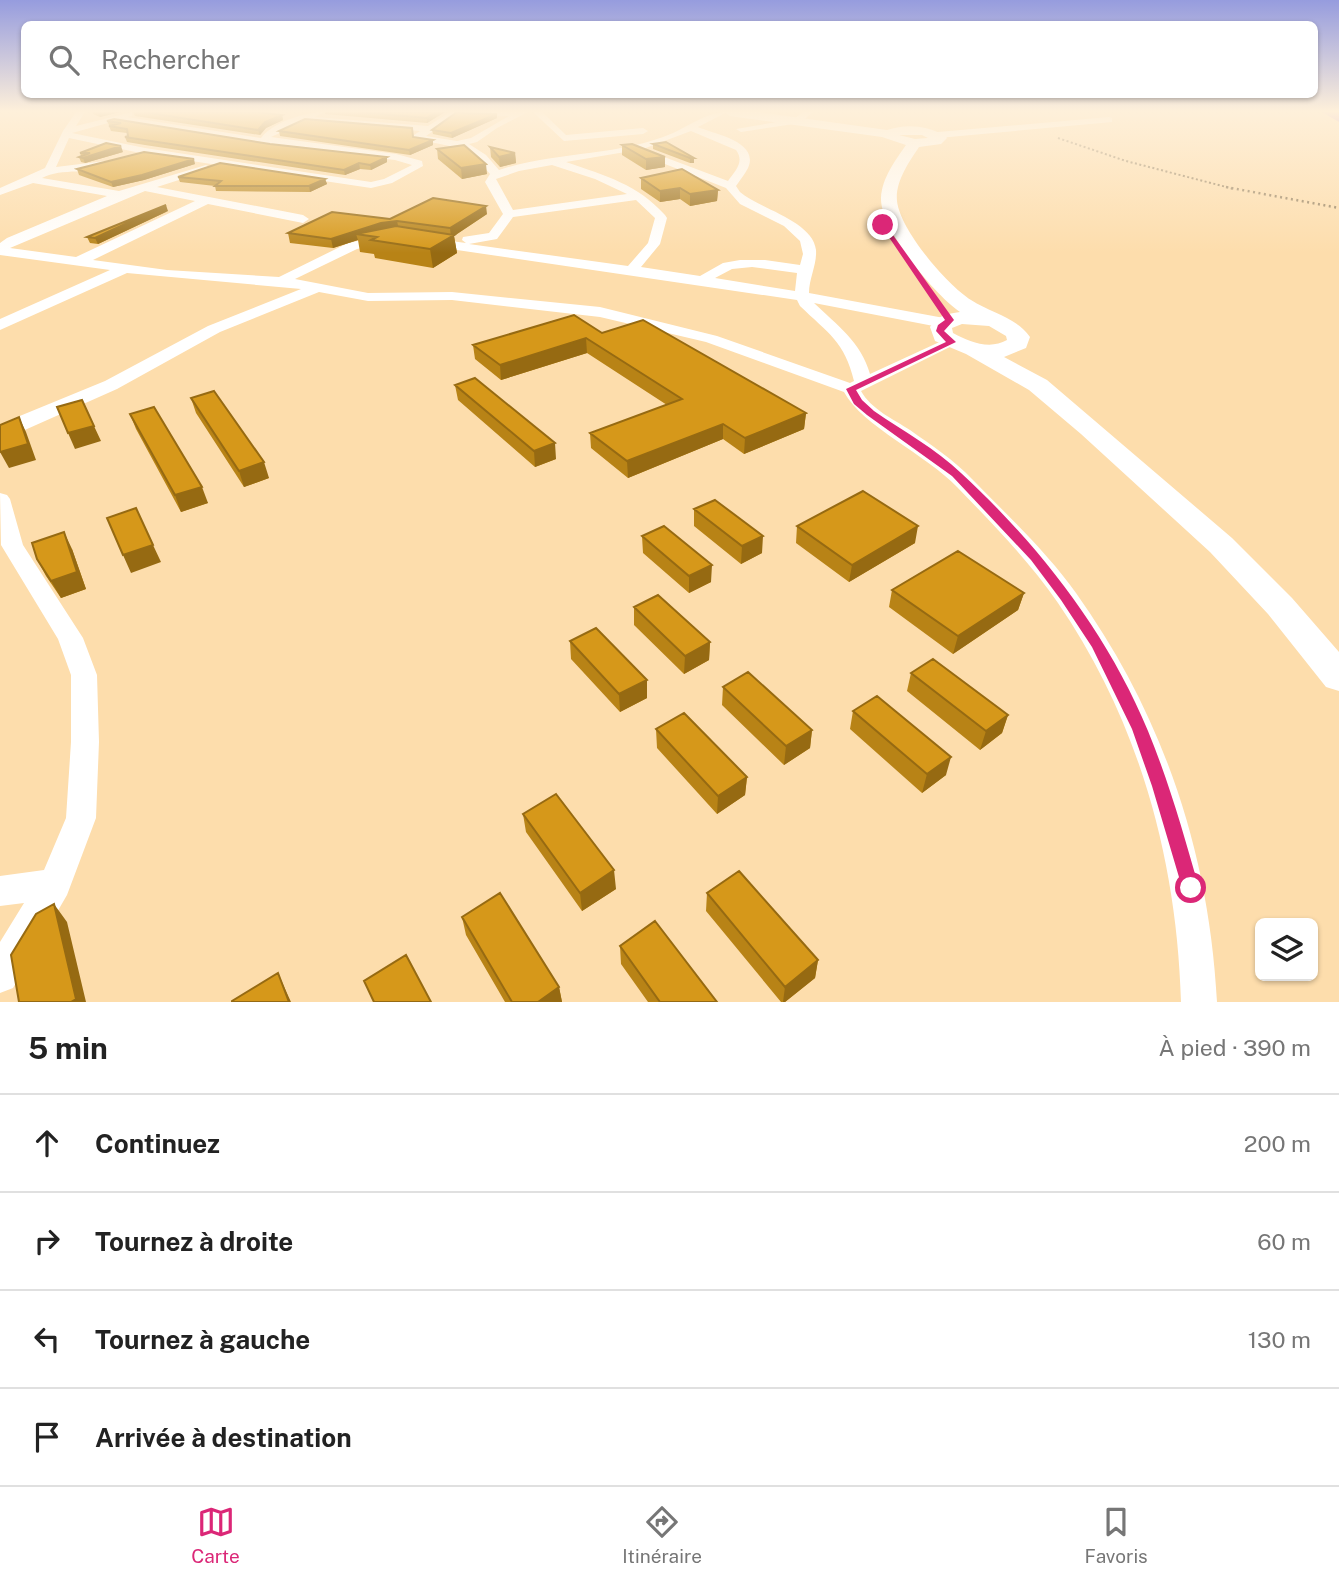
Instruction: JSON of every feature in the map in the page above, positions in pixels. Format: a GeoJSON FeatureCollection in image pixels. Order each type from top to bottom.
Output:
{"type":"FeatureCollection","features":[{"type":"Feature","properties":{"kind":"street"},"geometry":{"type":"LineString","coordinates":[[49,170],[54,159]]}},
{"type":"Feature","properties":{"kind":"street"},"geometry":{"type":"LineString","coordinates":[[0,192],[32,180],[49,170],[85,169],[123,159]]}},
{"type":"Feature","properties":{"kind":"street"},"geometry":{"type":"LineString","coordinates":[[200,159],[371,185],[388,181],[418,166],[418,163],[412,160],[403,159]]}},
{"type":"Feature","properties":{"kind":"street"},"geometry":{"type":"LineString","coordinates":[[0,250],[12,241],[120,195],[231,159]]}},
{"type":"Feature","properties":{"kind":"street"},"geometry":{"type":"LineString","coordinates":[[264,169],[287,159]]}},
{"type":"Feature","properties":{"kind":"street"},"geometry":{"type":"LineString","coordinates":[[483,159],[497,175]]}},
{"type":"Feature","properties":{"kind":"street"},"geometry":{"type":"LineString","coordinates":[[509,215],[491,178],[564,159]]}},
{"type":"Feature","properties":{"kind":"street"},"geometry":{"type":"LineString","coordinates":[[660,159],[730,186],[742,200],[783,220],[802,234],[811,254],[801,279],[802,295],[805,303],[848,343],[858,357],[858,402],[956,474],[1035,557],[1098,645],[1140,729],[1161,786],[1191,888],[1199,964],[1199,1002]]}},
{"type":"Feature","properties":{"kind":"street"},"geometry":{"type":"LineString","coordinates":[[730,186],[746,159]]}},
{"type":"Feature","properties":{"kind":"street"},"geometry":{"type":"LineString","coordinates":[[891,159],[883,173],[877,196],[877,210],[883,225],[955,334],[1038,385],[1221,545],[1280,606],[1339,677]]}},
{"type":"Feature","properties":{"kind":"street"},"geometry":{"type":"LineString","coordinates":[[901,159],[889,201],[891,214],[899,230],[950,294],[1015,331],[1019,337],[1020,353],[1031,369],[1231,539],[1339,650]]}},
{"type":"Feature","properties":{"kind":"street"},"geometry":{"type":"LineString","coordinates":[[552,161],[625,186],[641,196],[661,218],[654,244],[632,269]]}},
{"type":"Feature","properties":{"kind":"street"},"geometry":{"type":"LineString","coordinates":[[665,178],[689,171]]}},
{"type":"Feature","properties":{"kind":"street"},"geometry":{"type":"LineString","coordinates":[[32,180],[120,195]]}},
{"type":"Feature","properties":{"kind":"street"},"geometry":{"type":"LineString","coordinates":[[625,186],[646,182]]}},
{"type":"Feature","properties":{"kind":"street"},"geometry":{"type":"LineString","coordinates":[[144,188],[303,219]]}},
{"type":"Feature","properties":{"kind":"street"},"geometry":{"type":"LineString","coordinates":[[442,244],[493,236],[509,215],[544,207],[641,196]]}},
{"type":"Feature","properties":{"kind":"street"},"geometry":{"type":"LineString","coordinates":[[76,262],[207,200]]}},
{"type":"Feature","properties":{"kind":"street"},"geometry":{"type":"LineString","coordinates":[[281,281],[353,246],[376,239],[404,238],[802,295],[955,334],[1001,350],[1018,342]]}},
{"type":"Feature","properties":{"kind":"street"},"geometry":{"type":"LineString","coordinates":[[0,250],[124,269],[281,281],[368,297],[452,296],[600,312],[710,339],[857,386],[955,334],[970,318],[994,321]]}},
{"type":"Feature","properties":{"kind":"street"},"geometry":{"type":"LineString","coordinates":[[704,279],[730,263],[751,262],[804,270]]}},
{"type":"Feature","properties":{"kind":"street"},"geometry":{"type":"LineString","coordinates":[[0,326],[124,269]]}},
{"type":"Feature","properties":{"kind":"street"},"geometry":{"type":"LineString","coordinates":[[0,435],[17,424],[111,385],[214,329],[321,287]]}},
{"type":"Feature","properties":{"kind":"street"},"geometry":{"type":"LineString","coordinates":[[0,499],[12,545],[70,638],[84,675],[85,742],[81,818],[55,884],[0,975]]}},
{"type":"Feature","properties":{"kind":"street"},"geometry":{"type":"LineString","coordinates":[[0,891],[55,884]]}},
{"type":"Feature","properties":{"kind":"path"},"geometry":{"type":"LineString","coordinates":[[1125,159],[1263,196],[1339,208]]}},
{"type":"Feature","properties":{"kind":"building"},"geometry":{"type":"Polygon","coordinates":[[[117,159],[194,159],[111,182],[77,169],[117,159]]]}},
{"type":"Feature","properties":{"kind":"building"},"geometry":{"type":"Polygon","coordinates":[[[269,159],[383,159],[370,165],[359,163],[344,170],[269,159]]]}},
{"type":"Feature","properties":{"kind":"building"},"geometry":{"type":"Polygon","coordinates":[[[449,159],[480,159],[486,164],[461,168],[449,159]]]}},
{"type":"Feature","properties":{"kind":"building"},"geometry":{"type":"Polygon","coordinates":[[[220,163],[325,179],[309,186],[215,186],[221,181],[178,177],[220,163]]]}},
{"type":"Feature","properties":{"kind":"building"},"geometry":{"type":"Polygon","coordinates":[[[682,169],[718,190],[690,194],[680,188],[660,191],[641,178],[682,169]]]}},
{"type":"Feature","properties":{"kind":"building"},"geometry":{"type":"Polygon","coordinates":[[[433,198],[486,206],[450,228],[397,221],[381,223],[331,239],[288,233],[332,212],[390,219],[433,198]]]}},
{"type":"Feature","properties":{"kind":"building"},"geometry":{"type":"Polygon","coordinates":[[[166,205],[95,238],[87,237],[166,205]]]}},
{"type":"Feature","properties":{"kind":"building"},"geometry":{"type":"Polygon","coordinates":[[[396,226],[454,235],[430,249],[371,240],[377,237],[356,234],[396,226]]]}},
{"type":"Feature","properties":{"kind":"building"},"geometry":{"type":"Polygon","coordinates":[[[574,315],[602,333],[643,320],[806,413],[745,438],[723,424],[627,461],[590,433],[682,399],[586,338],[500,365],[473,345],[574,315]]]}},
{"type":"Feature","properties":{"kind":"building"},"geometry":{"type":"Polygon","coordinates":[[[475,378],[555,443],[534,451],[455,385],[475,378]]]}},
{"type":"Feature","properties":{"kind":"building"},"geometry":{"type":"Polygon","coordinates":[[[214,391],[264,462],[239,471],[191,398],[214,391]]]}},
{"type":"Feature","properties":{"kind":"building"},"geometry":{"type":"Polygon","coordinates":[[[82,400],[94,426],[68,433],[57,407],[82,400]]]}},
{"type":"Feature","properties":{"kind":"building"},"geometry":{"type":"Polygon","coordinates":[[[154,407],[202,487],[175,495],[130,414],[154,407]]]}},
{"type":"Feature","properties":{"kind":"building"},"geometry":{"type":"Polygon","coordinates":[[[19,417],[28,444],[0,452],[0,425],[19,417]]]}},
{"type":"Feature","properties":{"kind":"building"},"geometry":{"type":"Polygon","coordinates":[[[863,491],[918,526],[852,565],[797,526],[863,491]]]}},
{"type":"Feature","properties":{"kind":"building"},"geometry":{"type":"Polygon","coordinates":[[[715,500],[763,536],[742,546],[694,509],[715,500]]]}},
{"type":"Feature","properties":{"kind":"building"},"geometry":{"type":"Polygon","coordinates":[[[136,508],[153,545],[123,555],[107,518],[136,508]]]}},
{"type":"Feature","properties":{"kind":"building"},"geometry":{"type":"Polygon","coordinates":[[[664,526],[712,565],[689,576],[642,536],[664,526]]]}},
{"type":"Feature","properties":{"kind":"building"},"geometry":{"type":"Polygon","coordinates":[[[64,532],[77,572],[51,581],[37,559],[32,543],[64,532]]]}},
{"type":"Feature","properties":{"kind":"building"},"geometry":{"type":"Polygon","coordinates":[[[958,551],[1024,593],[958,636],[892,590],[958,551]]]}},
{"type":"Feature","properties":{"kind":"building"},"geometry":{"type":"Polygon","coordinates":[[[658,595],[710,642],[685,656],[634,607],[658,595]]]}},
{"type":"Feature","properties":{"kind":"building"},"geometry":{"type":"Polygon","coordinates":[[[596,628],[647,680],[619,694],[570,641],[596,628]]]}},
{"type":"Feature","properties":{"kind":"building"},"geometry":{"type":"Polygon","coordinates":[[[933,659],[1008,715],[986,731],[911,673],[933,659]]]}},
{"type":"Feature","properties":{"kind":"building"},"geometry":{"type":"Polygon","coordinates":[[[748,672],[812,730],[786,746],[723,687],[748,672]]]}},
{"type":"Feature","properties":{"kind":"building"},"geometry":{"type":"Polygon","coordinates":[[[877,696],[951,757],[927,774],[853,711],[877,696]]]}},
{"type":"Feature","properties":{"kind":"building"},"geometry":{"type":"Polygon","coordinates":[[[684,713],[747,777],[718,796],[656,729],[684,713]]]}},
{"type":"Feature","properties":{"kind":"building"},"geometry":{"type":"Polygon","coordinates":[[[556,794],[614,870],[580,893],[523,814],[556,794]]]}},
{"type":"Feature","properties":{"kind":"building"},"geometry":{"type":"Polygon","coordinates":[[[739,871],[818,960],[785,987],[707,893],[739,871]]]}},
{"type":"Feature","properties":{"kind":"building"},"geometry":{"type":"Polygon","coordinates":[[[500,893],[559,987],[538,1002],[512,1002],[462,917],[500,893]]]}},
{"type":"Feature","properties":{"kind":"building"},"geometry":{"type":"Polygon","coordinates":[[[54,904],[76,999],[71,1002],[19,1002],[11,955],[36,914],[54,904]]]}},
{"type":"Feature","properties":{"kind":"building"},"geometry":{"type":"Polygon","coordinates":[[[655,921],[717,1002],[660,1002],[620,946],[655,921]]]}},
{"type":"Feature","properties":{"kind":"building"},"geometry":{"type":"Polygon","coordinates":[[[406,955],[431,1002],[374,1002],[364,981],[406,955]]]}},
{"type":"Feature","properties":{"kind":"building"},"geometry":{"type":"Polygon","coordinates":[[[278,973],[289,1002],[232,1002],[232,1001],[278,973]]]}},
{"type":"Feature","properties":{"kind":"route"},"geometry":{"type":"LineString","coordinates":[[883,225],[949,320],[940,331],[952,342],[850,389],[858,402],[871,413],[928,451],[956,474],[1035,557],[1066,597],[1098,645],[1140,729],[1161,786],[1191,888]]}}]}
